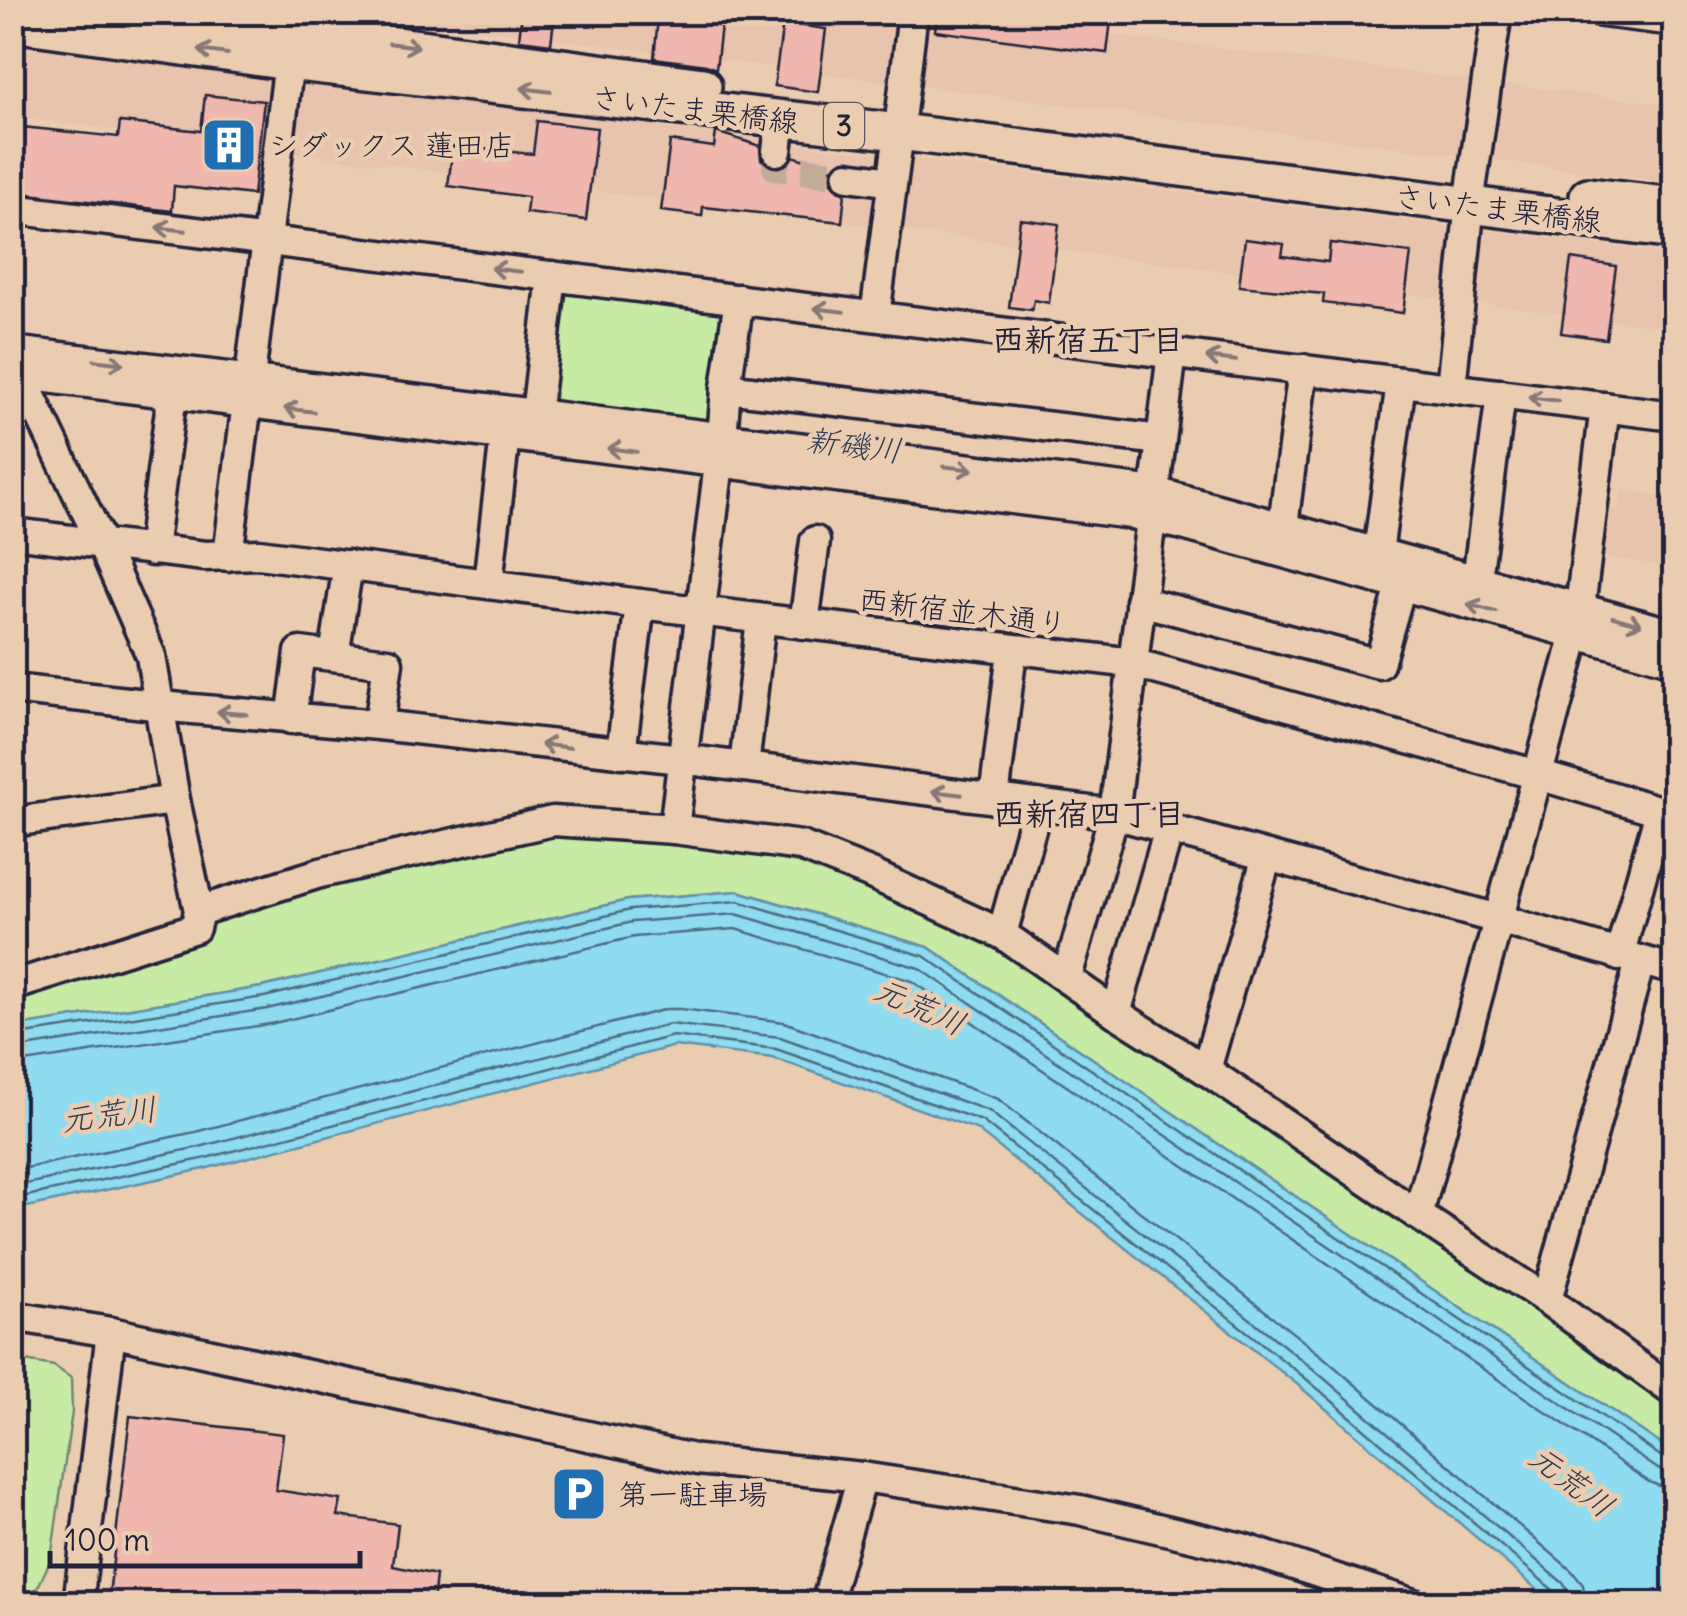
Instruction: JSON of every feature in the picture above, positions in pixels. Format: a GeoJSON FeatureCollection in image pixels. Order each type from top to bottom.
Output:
{"type":"FeatureCollection","features":[{"type":"Feature","properties":{"kind":"main road","name":"さいたま栗橋線"},"geometry":{"type":"LineString","coordinates":[[133,12],[900,122],[1471,194],[1674,231]]}},
{"type":"Feature","properties":{"kind":"main road","name":"さいたま栗橋線"},"geometry":{"type":"LineString","coordinates":[[12,23],[292,35],[780,135],[900,122]]}},
{"type":"Feature","properties":{"kind":"main road","name":"さいたま栗橋線"},"geometry":{"type":"LineString","coordinates":[[1471,194],[1674,206]]}},
{"type":"Feature","properties":{"kind":"street"},"geometry":{"type":"LineString","coordinates":[[875,316],[913,12]]}},
{"type":"Feature","properties":{"kind":"street"},"geometry":{"type":"LineString","coordinates":[[1451,388],[1471,194],[1497,12]]}},
{"type":"Feature","properties":{"kind":"street"},"geometry":{"type":"LineString","coordinates":[[1602,12],[1674,22]]}},
{"type":"Feature","properties":{"kind":"street"},"geometry":{"type":"LineString","coordinates":[[228,556],[292,35]]}},
{"type":"Feature","properties":{"kind":"street"},"geometry":{"type":"LineString","coordinates":[[848,176],[892,182]]}},
{"type":"Feature","properties":{"kind":"street"},"geometry":{"type":"LineString","coordinates":[[12,208],[1674,416]]}},
{"type":"Feature","properties":{"kind":"street"},"geometry":{"type":"LineString","coordinates":[[536,414],[552,276]]}},
{"type":"Feature","properties":{"kind":"street"},"geometry":{"type":"LineString","coordinates":[[674,829],[740,299]]}},
{"type":"Feature","properties":{"kind":"street"},"geometry":{"type":"LineString","coordinates":[[1067,977],[1114,814],[1172,353]]}},
{"type":"Feature","properties":{"kind":"street"},"geometry":{"type":"LineString","coordinates":[[15,365],[249,392],[536,414],[720,450],[1131,514],[1153,505],[1283,526],[1477,580],[1674,661]]}},
{"type":"Feature","properties":{"kind":"street"},"geometry":{"type":"LineString","coordinates":[[15,365],[172,394],[249,392],[505,436],[720,450]]}},
{"type":"Feature","properties":{"kind":"street"},"geometry":{"type":"LineString","coordinates":[[12,986],[195,928],[199,910],[150,656],[102,544],[15,365]]}},
{"type":"Feature","properties":{"kind":"street"},"geometry":{"type":"LineString","coordinates":[[1283,526],[1302,370]]}},
{"type":"Feature","properties":{"kind":"street"},"geometry":{"type":"LineString","coordinates":[[1378,553],[1401,382]]}},
{"type":"Feature","properties":{"kind":"street"},"geometry":{"type":"LineString","coordinates":[[726,388],[1162,440]]}},
{"type":"Feature","properties":{"kind":"street"},"geometry":{"type":"LineString","coordinates":[[152,551],[172,394]]}},
{"type":"Feature","properties":{"kind":"street"},"geometry":{"type":"LineString","coordinates":[[1477,580],[1501,394]]}},
{"type":"Feature","properties":{"kind":"street"},"geometry":{"type":"LineString","coordinates":[[1418,1215],[1579,621],[1605,407]]}},
{"type":"Feature","properties":{"kind":"street"},"geometry":{"type":"LineString","coordinates":[[488,584],[505,436]]}},
{"type":"Feature","properties":{"kind":"street"},"geometry":{"type":"LineString","coordinates":[[1153,505],[1180,524],[1401,586],[1579,621],[1674,634]]}},
{"type":"Feature","properties":{"kind":"street","name":"西新宿並木通り"},"geometry":{"type":"LineString","coordinates":[[12,533],[205,556],[259,554],[1133,664],[1668,813]]}},
{"type":"Feature","properties":{"kind":"street"},"geometry":{"type":"LineString","coordinates":[[804,624],[815,541]]}},
{"type":"Feature","properties":{"kind":"street"},"geometry":{"type":"LineString","coordinates":[[334,656],[348,565]]}},
{"type":"Feature","properties":{"kind":"street"},"geometry":{"type":"LineString","coordinates":[[1140,601],[1379,664],[1401,586]]}},
{"type":"Feature","properties":{"kind":"street"},"geometry":{"type":"LineString","coordinates":[[622,754],[640,604]]}},
{"type":"Feature","properties":{"kind":"street"},"geometry":{"type":"LineString","coordinates":[[744,768],[762,619]]}},
{"type":"Feature","properties":{"kind":"street"},"geometry":{"type":"LineString","coordinates":[[994,799],[1012,650]]}},
{"type":"Feature","properties":{"kind":"street"},"geometry":{"type":"LineString","coordinates":[[291,719],[300,652],[388,663],[379,724]]}},
{"type":"Feature","properties":{"kind":"street"},"geometry":{"type":"LineString","coordinates":[[12,688],[291,719],[379,724],[1114,814],[1674,970]]}},
{"type":"Feature","properties":{"kind":"street"},"geometry":{"type":"LineString","coordinates":[[12,822],[175,800]]}},
{"type":"Feature","properties":{"kind":"street"},"geometry":{"type":"LineString","coordinates":[[1002,934],[1038,804]]}},
{"type":"Feature","properties":{"kind":"street"},"geometry":{"type":"LineString","coordinates":[[1547,1300],[1668,813]]}},
{"type":"Feature","properties":{"kind":"street"},"geometry":{"type":"LineString","coordinates":[[199,910],[320,874],[553,821],[674,829],[801,846],[1002,934],[1547,1300],[1674,1392]]}},
{"type":"Feature","properties":{"kind":"street"},"geometry":{"type":"LineString","coordinates":[[1116,1013],[1169,829]]}},
{"type":"Feature","properties":{"kind":"street"},"geometry":{"type":"LineString","coordinates":[[1206,1070],[1267,856]]}},
{"type":"Feature","properties":{"kind":"street"},"geometry":{"type":"LineString","coordinates":[[12,1316],[111,1332],[698,1460],[862,1478],[1080,1510],[1242,1548],[1414,1604]]}},
{"type":"Feature","properties":{"kind":"street"},"geometry":{"type":"LineString","coordinates":[[78,1604],[111,1332]]}},
{"type":"Feature","properties":{"kind":"street"},"geometry":{"type":"LineString","coordinates":[[826,1604],[862,1478]]}},
{"type":"Feature","properties":{"kind":"shaded area"},"geometry":{"type":"Polygon","coordinates":[[[353,13],[937,13],[1674,105],[1674,183],[353,13]]]}},
{"type":"Feature","properties":{"kind":"shaded area"},"geometry":{"type":"Polygon","coordinates":[[[13,46],[1674,254],[1674,328],[13,117],[13,46]]]}},
{"type":"Feature","properties":{"kind":"shaded area"},"geometry":{"type":"Polygon","coordinates":[[[1621,490],[1674,498],[1674,567],[1603,557],[1610,509],[1618,509],[1621,490]]]}},
{"type":"Feature","properties":{"kind":"green space"},"geometry":{"type":"Polygon","coordinates":[[[559,288],[731,311],[714,436],[542,413],[559,288]]]}},
{"type":"Feature","properties":{"kind":"green space"},"geometry":{"type":"Polygon","coordinates":[[[575,832],[672,837],[812,866],[953,916],[1674,1402],[1674,1453],[928,947],[738,891],[628,900],[262,987],[13,1027],[13,996],[212,916],[421,859],[575,832]]]}},
{"type":"Feature","properties":{"kind":"green space"},"geometry":{"type":"Polygon","coordinates":[[[13,1359],[54,1366],[71,1378],[72,1412],[51,1559],[38,1587],[15,1604],[12,1603],[13,1359]]]}},
{"type":"Feature","properties":{"kind":"water","name":"元荒川"},"geometry":{"type":"Polygon","coordinates":[[[738,891],[928,947],[1674,1453],[1674,1603],[1553,1603],[1298,1385],[976,1129],[773,1058],[675,1046],[204,1169],[13,1210],[13,1027],[262,987],[628,900],[738,891]]]}},
{"type":"Feature","properties":{"kind":"building"},"geometry":{"type":"Polygon","coordinates":[[[522,12],[555,12],[551,44],[519,40],[522,12]]]}},
{"type":"Feature","properties":{"kind":"building"},"geometry":{"type":"Polygon","coordinates":[[[937,12],[1112,12],[1107,53],[935,31],[937,12]]]}},
{"type":"Feature","properties":{"kind":"building"},"geometry":{"type":"Polygon","coordinates":[[[658,18],[721,26],[716,69],[654,58],[658,18]]]}},
{"type":"Feature","properties":{"kind":"building"},"geometry":{"type":"Polygon","coordinates":[[[783,23],[826,29],[818,92],[774,86],[783,23]]]}},
{"type":"Feature","properties":{"kind":"building"},"geometry":{"type":"Polygon","coordinates":[[[205,95],[264,101],[253,195],[174,186],[172,211],[12,192],[12,126],[118,137],[120,122],[201,131],[205,95]]]}},
{"type":"Feature","properties":{"kind":"building"},"geometry":{"type":"Polygon","coordinates":[[[537,121],[597,128],[586,220],[526,213],[528,197],[448,186],[453,146],[533,154],[537,121]]]}},
{"type":"Feature","properties":{"kind":"building"},"geometry":{"type":"Polygon","coordinates":[[[716,132],[760,146],[761,159],[774,168],[785,167],[793,156],[832,169],[832,183],[845,193],[842,222],[703,207],[702,216],[661,211],[670,141],[714,147],[716,132]]]}},
{"type":"Feature","properties":{"kind":"building"},"geometry":{"type":"Polygon","coordinates":[[[1020,219],[1059,224],[1049,303],[1034,300],[1032,310],[1009,307],[1020,219]]]}},
{"type":"Feature","properties":{"kind":"building"},"geometry":{"type":"Polygon","coordinates":[[[1245,239],[1284,244],[1282,256],[1328,262],[1330,243],[1411,253],[1403,313],[1323,303],[1324,294],[1239,286],[1245,239]]]}},
{"type":"Feature","properties":{"kind":"building"},"geometry":{"type":"Polygon","coordinates":[[[1571,259],[1616,266],[1606,339],[1561,333],[1571,259]]]}},
{"type":"Feature","properties":{"kind":"building"},"geometry":{"type":"Polygon","coordinates":[[[130,1416],[283,1434],[276,1490],[341,1500],[338,1516],[398,1524],[393,1566],[436,1575],[433,1604],[108,1604],[130,1416]]]}},
{"type":"Feature","properties":{"kind":"waterway"},"geometry":{"type":"LineString","coordinates":[[12,48],[20,48],[33,39]]}},
{"type":"Feature","properties":{"kind":"tunnel"},"geometry":{"type":"LineString","coordinates":[[777,151],[776,167],[848,176]]}},
{"type":"Feature","properties":{"kind":"place","name":"シダックス 蓮田店"},"geometry":{"type":"Point","coordinates":[229,145]}},
{"type":"Feature","properties":{"kind":"place","name":"第一駐車場"},"geometry":{"type":"Point","coordinates":[579,1494]}},
{"type":"Feature","properties":{"kind":"district","name":"西新宿五丁目"},"geometry":{"type":"Point","coordinates":[1088,339]}},
{"type":"Feature","properties":{"kind":"district","name":"西新宿四丁目"},"geometry":{"type":"Point","coordinates":[1089,813]}},
{"type":"Feature","properties":{"kind":"water label","name":"新磯川"},"geometry":{"type":"Point","coordinates":[854,445]}}]}
